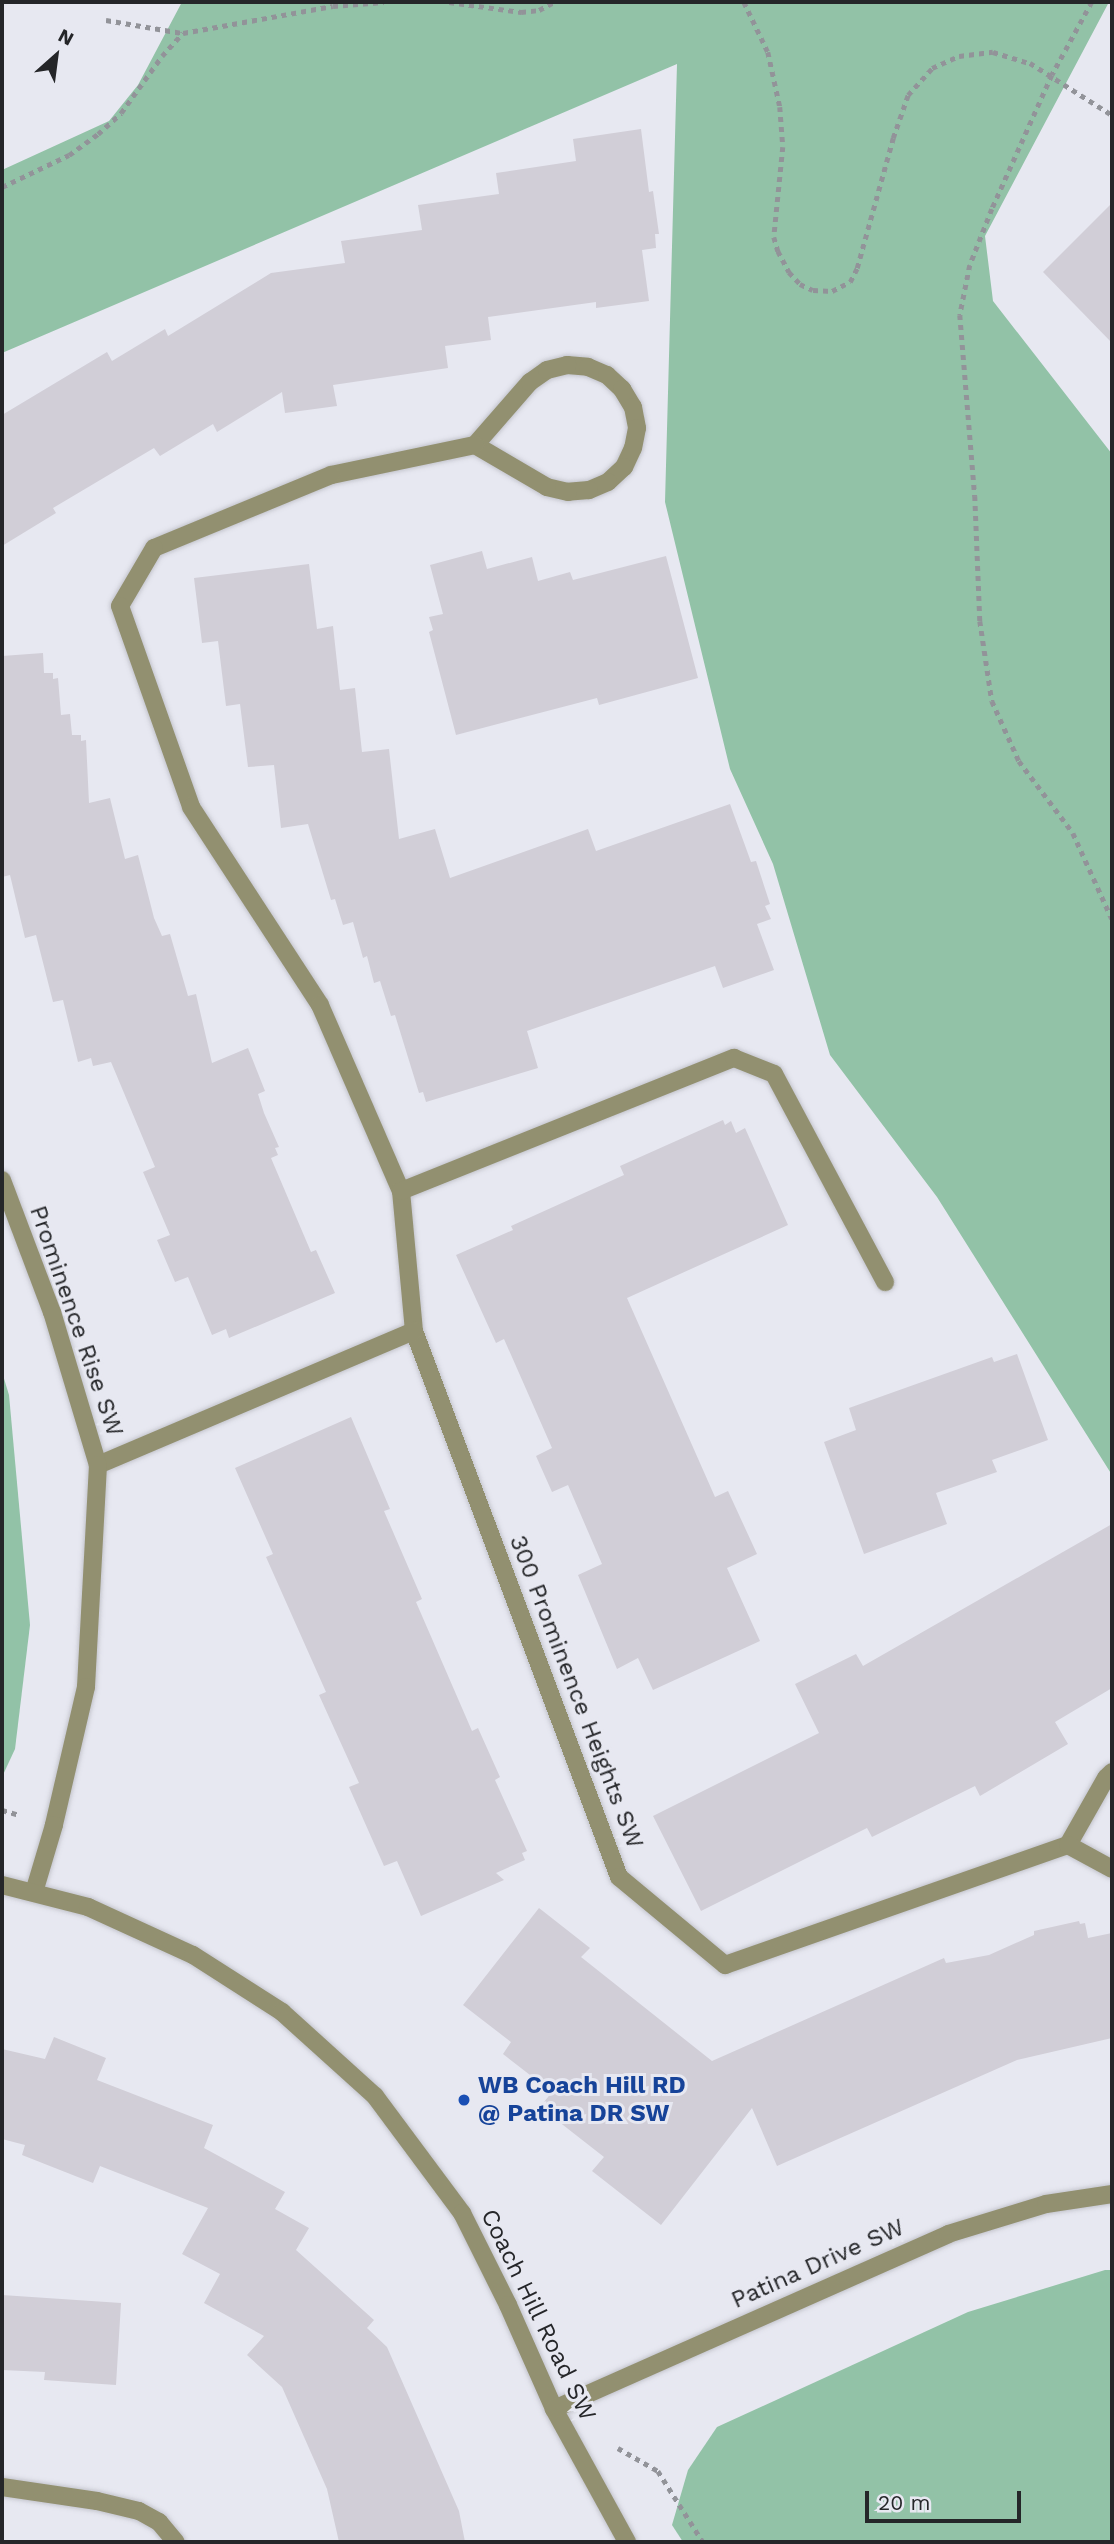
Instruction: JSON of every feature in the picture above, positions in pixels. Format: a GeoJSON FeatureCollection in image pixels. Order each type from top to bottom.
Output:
{"type":"FeatureCollection","features":[{"type":"Feature","properties":{"kind":"street"},"geometry":{"type":"LineString","coordinates":[[98,1465],[414,1331],[401,1191],[320,1005],[191,807],[120,606],[154,548],[331,475],[475,445],[530,382],[547,370],[567,365],[597,371],[622,389],[633,407],[636,428],[633,448],[624,467],[608,482],[589,490],[568,492],[547,487],[475,445]]}},
{"type":"Feature","properties":{"kind":"street"},"geometry":{"type":"LineString","coordinates":[[401,1191],[734,1058],[774,1074],[885,1282]]}},
{"type":"Feature","properties":{"kind":"street","name":"Prominence Rise SW"},"geometry":{"type":"LineString","coordinates":[[2,1180],[52,1312],[98,1465],[86,1687],[54,1825],[34,1892]]}},
{"type":"Feature","properties":{"kind":"street","name":"300 Prominence Heights SW"},"geometry":{"type":"LineString","coordinates":[[414,1331],[619,1877],[725,1965],[1068,1845]]}},
{"type":"Feature","properties":{"kind":"street"},"geometry":{"type":"LineString","coordinates":[[1112,1772],[1068,1845],[1112,1869]]}},
{"type":"Feature","properties":{"kind":"street","name":"Coach Hill Road SW"},"geometry":{"type":"LineString","coordinates":[[2,1885],[89,1907],[194,1955],[282,2012],[375,2096],[462,2214],[508,2305],[554,2409],[627,2542]]}},
{"type":"Feature","properties":{"kind":"street","name":"Patina Drive SW"},"geometry":{"type":"LineString","coordinates":[[554,2409],[948,2234],[1046,2204],[1112,2194]]}},
{"type":"Feature","properties":{"kind":"street"},"geometry":{"type":"LineString","coordinates":[[2,2487],[97,2501],[139,2511],[159,2522],[176,2542]]}},
{"type":"Feature","properties":{"kind":"path"},"geometry":{"type":"LineString","coordinates":[[106,20],[183,33],[333,6],[384,2]]}},
{"type":"Feature","properties":{"kind":"path"},"geometry":{"type":"LineString","coordinates":[[449,2],[521,12],[539,10],[554,2]]}},
{"type":"Feature","properties":{"kind":"path"},"geometry":{"type":"LineString","coordinates":[[744,2],[768,52],[780,107],[783,147],[774,237],[789,272],[800,284],[813,290],[832,291],[850,282],[857,268],[893,138],[908,95],[921,77],[932,68],[959,56],[993,52],[1030,63],[1112,116]]}},
{"type":"Feature","properties":{"kind":"path"},"geometry":{"type":"LineString","coordinates":[[1092,2],[1052,75],[970,265],[960,315],[975,496],[980,621],[992,701],[1020,761],[1073,833],[1112,919]]}},
{"type":"Feature","properties":{"kind":"path"},"geometry":{"type":"LineString","coordinates":[[2,187],[69,155],[98,134],[121,113],[183,33]]}},
{"type":"Feature","properties":{"kind":"path"},"geometry":{"type":"LineString","coordinates":[[612,2444],[658,2472],[703,2542]]}},
{"type":"Feature","properties":{"kind":"green space"},"geometry":{"type":"Polygon","coordinates":[[[182,2],[1109,2],[985,236],[993,301],[1112,454],[1112,1475],[937,1197],[830,1055],[773,864],[730,769],[665,502],[677,64],[2,353],[2,170],[109,121],[138,85],[182,2]]]}},
{"type":"Feature","properties":{"kind":"green space"},"geometry":{"type":"Polygon","coordinates":[[[2,1372],[9,1395],[30,1625],[15,1749],[2,1777],[2,1372]]]}},
{"type":"Feature","properties":{"kind":"green space"},"geometry":{"type":"Polygon","coordinates":[[[1112,2270],[1112,2542],[683,2542],[672,2525],[688,2470],[717,2427],[968,2312],[1112,2270]]]}},
{"type":"Feature","properties":{"kind":"building"},"geometry":{"type":"Polygon","coordinates":[[[641,129],[649,192],[653,191],[659,234],[655,234],[656,248],[642,250],[649,301],[596,308],[596,302],[488,317],[491,340],[445,346],[448,368],[333,385],[337,406],[285,413],[282,392],[217,432],[213,424],[160,456],[154,448],[53,508],[56,513],[2,546],[2,415],[107,352],[112,361],[165,329],[168,336],[271,273],[345,263],[341,241],[422,230],[418,205],[499,194],[496,173],[576,161],[573,139],[641,129]]]}},
{"type":"Feature","properties":{"kind":"building"},"geometry":{"type":"Polygon","coordinates":[[[1112,203],[1112,343],[1043,272],[1112,203]]]}},
{"type":"Feature","properties":{"kind":"building"},"geometry":{"type":"Polygon","coordinates":[[[482,551],[487,569],[532,557],[538,581],[570,572],[573,580],[666,556],[698,678],[599,705],[597,698],[456,735],[429,632],[433,630],[429,617],[443,614],[430,565],[482,551]]]}},
{"type":"Feature","properties":{"kind":"building"},"geometry":{"type":"Polygon","coordinates":[[[309,564],[317,629],[333,626],[340,690],[355,688],[362,752],[389,749],[399,839],[435,829],[450,878],[588,829],[596,851],[730,804],[751,862],[756,861],[770,904],[765,906],[771,919],[757,924],[774,970],[723,988],[715,966],[527,1031],[538,1068],[426,1102],[423,1092],[419,1093],[395,1015],[391,1016],[380,981],[374,983],[367,956],[363,958],[353,922],[343,925],[335,899],[331,900],[308,824],[281,828],[274,765],[248,767],[240,704],[226,706],[218,641],[202,643],[194,578],[309,564]]]}},
{"type":"Feature","properties":{"kind":"building"},"geometry":{"type":"Polygon","coordinates":[[[43,653],[44,673],[53,673],[53,679],[58,678],[61,715],[70,714],[72,735],[81,735],[81,741],[86,740],[89,803],[110,798],[125,859],[138,855],[154,918],[162,936],[170,934],[188,996],[196,994],[212,1063],[248,1048],[265,1091],[258,1094],[279,1147],[275,1148],[278,1155],[271,1158],[311,1252],[316,1250],[335,1293],[229,1338],[226,1329],[212,1335],[188,1277],[175,1282],[157,1240],[170,1235],[143,1172],[155,1167],[111,1062],[93,1066],[91,1058],[78,1062],[63,1000],[53,1002],[36,935],[25,938],[10,875],[2,877],[2,656],[43,653]]]}},
{"type":"Feature","properties":{"kind":"building"},"geometry":{"type":"Polygon","coordinates":[[[723,1120],[725,1125],[731,1121],[736,1133],[745,1128],[788,1225],[627,1298],[715,1497],[728,1491],[757,1554],[727,1568],[760,1641],[653,1690],[638,1658],[617,1669],[578,1575],[602,1564],[568,1485],[552,1492],[536,1456],[552,1448],[504,1339],[496,1343],[456,1255],[513,1230],[511,1226],[624,1175],[620,1166],[723,1120]]]}},
{"type":"Feature","properties":{"kind":"building"},"geometry":{"type":"Polygon","coordinates":[[[1017,1354],[1048,1440],[992,1460],[997,1472],[936,1493],[947,1524],[864,1554],[824,1442],[856,1430],[849,1408],[992,1357],[994,1362],[1017,1354]]]}},
{"type":"Feature","properties":{"kind":"building"},"geometry":{"type":"Polygon","coordinates":[[[351,1417],[390,1509],[384,1511],[422,1599],[416,1602],[472,1731],[478,1728],[500,1777],[495,1780],[527,1851],[522,1853],[525,1860],[496,1873],[504,1880],[421,1916],[397,1861],[384,1866],[349,1787],[359,1783],[319,1695],[326,1692],[266,1557],[273,1554],[235,1468],[351,1417]]]}},
{"type":"Feature","properties":{"kind":"building"},"geometry":{"type":"Polygon","coordinates":[[[1112,1524],[1112,1688],[1055,1722],[1068,1744],[980,1796],[975,1786],[872,1837],[867,1828],[701,1911],[653,1816],[819,1733],[795,1684],[856,1654],[863,1666],[1112,1524]]]}},
{"type":"Feature","properties":{"kind":"building"},"geometry":{"type":"Polygon","coordinates":[[[539,1908],[590,1948],[581,1957],[712,2061],[944,1958],[946,1963],[989,1955],[1034,1935],[1034,1931],[1079,1921],[1080,1924],[1085,1923],[1088,1938],[1112,1933],[1112,2038],[1017,2060],[777,2166],[752,2108],[661,2225],[592,2171],[604,2157],[540,2107],[552,2092],[503,2054],[511,2042],[463,2005],[539,1908]]]}},
{"type":"Feature","properties":{"kind":"building"},"geometry":{"type":"Polygon","coordinates":[[[54,2037],[106,2058],[97,2080],[213,2125],[204,2148],[285,2192],[275,2209],[309,2228],[296,2250],[374,2320],[367,2328],[387,2347],[459,2511],[465,2542],[339,2542],[327,2489],[282,2387],[247,2355],[264,2336],[204,2303],[220,2274],[182,2254],[208,2208],[100,2166],[93,2183],[22,2155],[25,2145],[2,2139],[2,2049],[45,2059],[54,2037]]]}},
{"type":"Feature","properties":{"kind":"building"},"geometry":{"type":"Polygon","coordinates":[[[2,2295],[121,2303],[116,2385],[44,2380],[45,2372],[2,2370],[2,2295]]]}},
{"type":"Feature","properties":{"kind":"place","name":"WB Coach Hill RD @ Patina DR SW"},"geometry":{"type":"Point","coordinates":[464,2100]}}]}
